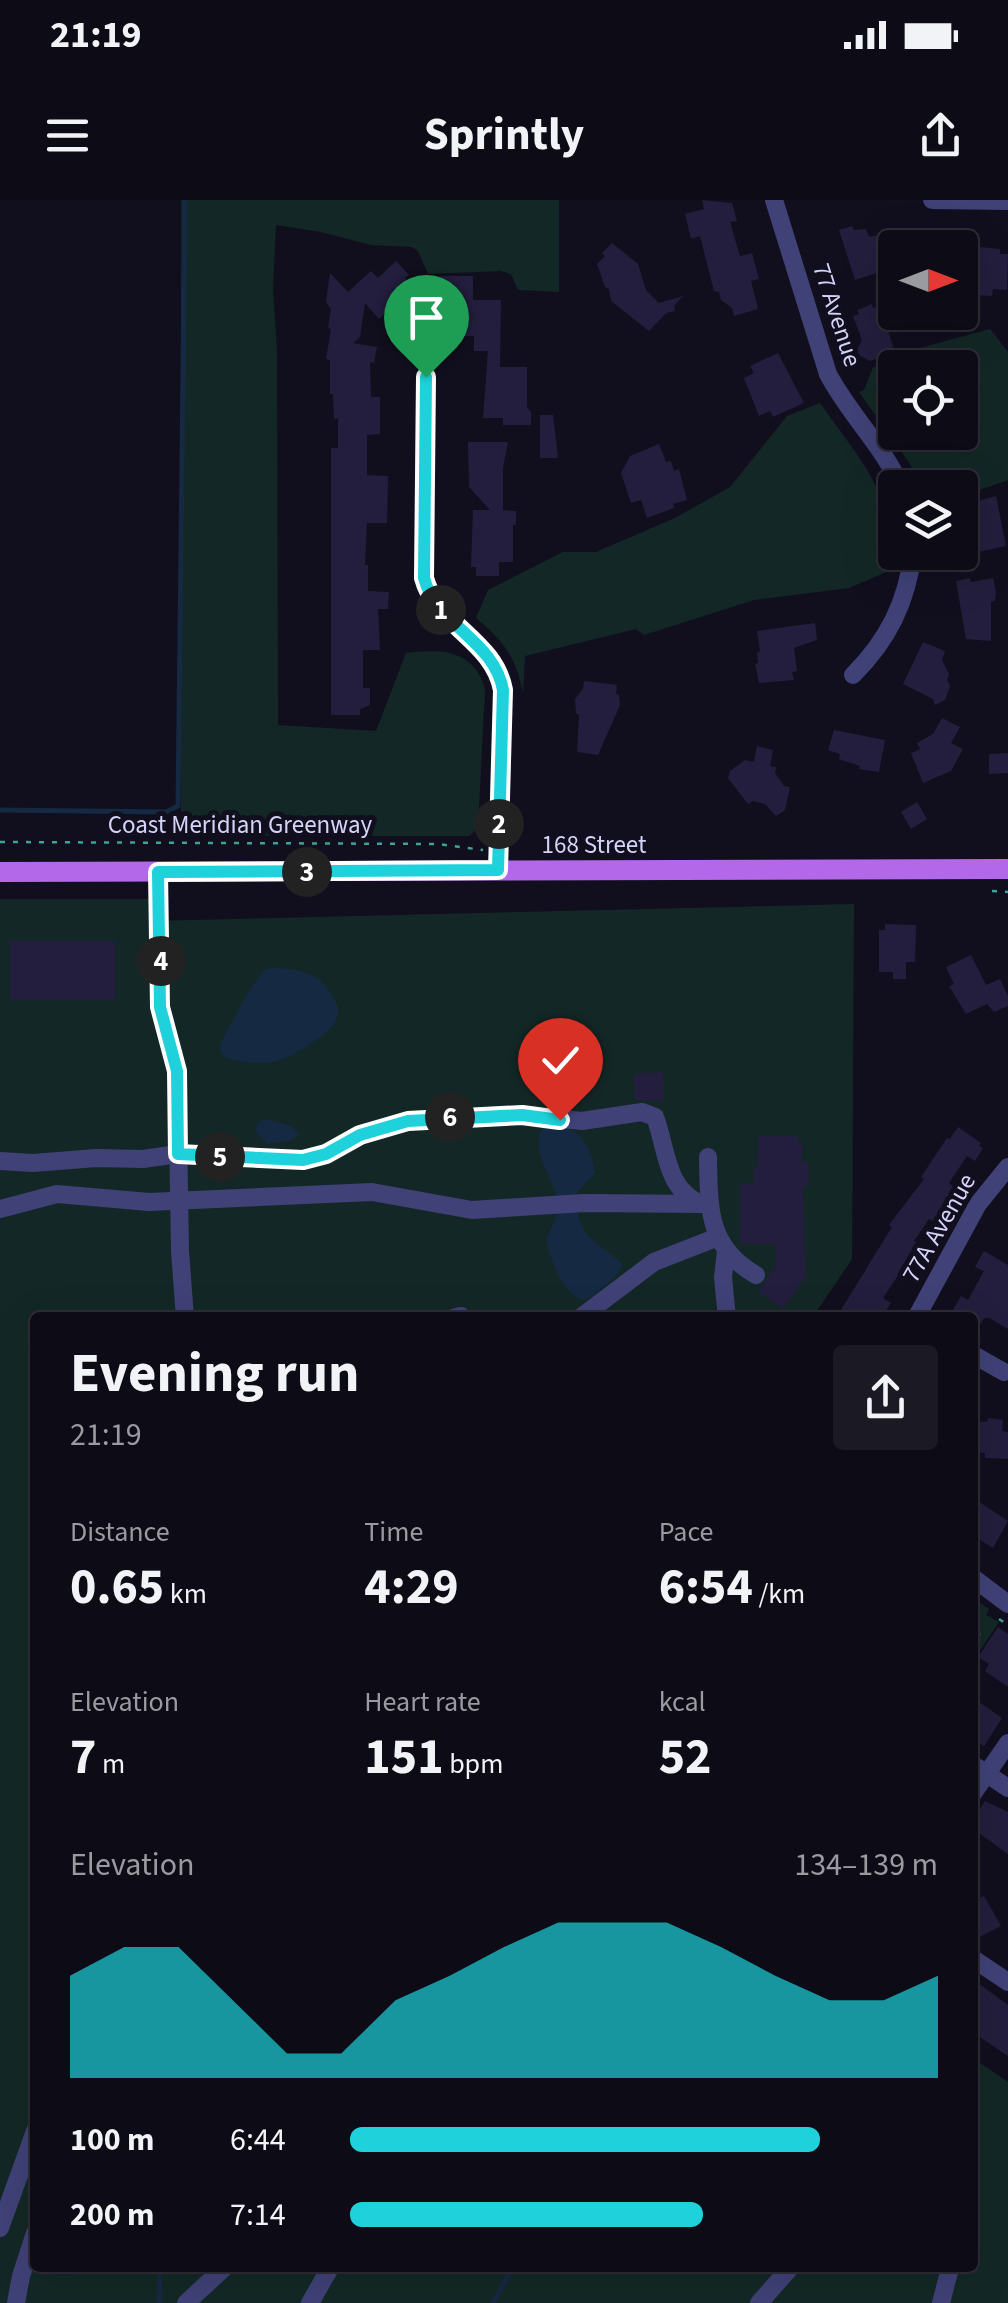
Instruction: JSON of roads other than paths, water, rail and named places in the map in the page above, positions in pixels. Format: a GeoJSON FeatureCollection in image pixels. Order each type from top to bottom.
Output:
{"type":"FeatureCollection","features":[{"type":"Feature","properties":{"kind":"main road","name":"168 Street"},"geometry":{"type":"LineString","coordinates":[[0,872],[1008,870]]}},
{"type":"Feature","properties":{"kind":"street","name":"77 Avenue"},"geometry":{"type":"LineString","coordinates":[[774,200],[828,374],[839,396],[894,470]]}},
{"type":"Feature","properties":{"kind":"street"},"geometry":{"type":"LineString","coordinates":[[932,200],[1008,202]]}},
{"type":"Feature","properties":{"kind":"street"},"geometry":{"type":"LineString","coordinates":[[426,377],[424,578],[434,602],[495,664],[503,690],[498,870]]}},
{"type":"Feature","properties":{"kind":"street"},"geometry":{"type":"LineString","coordinates":[[854,675],[874,654],[898,615],[909,570]]}},
{"type":"Feature","properties":{"kind":"street"},"geometry":{"type":"LineString","coordinates":[[158,872],[160,1007],[177,1071],[178,1199],[185,1312]]}},
{"type":"Feature","properties":{"kind":"street"},"geometry":{"type":"LineString","coordinates":[[0,1161],[33,1164],[178,1154],[303,1160],[326,1154],[360,1135],[408,1121],[509,1115],[582,1120],[647,1112],[655,1117],[675,1181],[694,1202],[705,1204]]}},
{"type":"Feature","properties":{"kind":"street"},"geometry":{"type":"LineString","coordinates":[[708,1157],[705,1204],[734,1262],[756,1275]]}},
{"type":"Feature","properties":{"kind":"street","name":"77A Avenue"},"geometry":{"type":"LineString","coordinates":[[919,1312],[978,1204],[1008,1166]]}},
{"type":"Feature","properties":{"kind":"street"},"geometry":{"type":"LineString","coordinates":[[0,1209],[57,1194],[136,1202],[372,1192],[472,1210],[584,1203],[705,1204]]}},
{"type":"Feature","properties":{"kind":"street"},"geometry":{"type":"LineString","coordinates":[[588,1312],[654,1262],[722,1244]]}},
{"type":"Feature","properties":{"kind":"street"},"geometry":{"type":"LineString","coordinates":[[722,1244],[726,1312]]}},
{"type":"Feature","properties":{"kind":"street"},"geometry":{"type":"LineString","coordinates":[[978,1357],[1004,1372]]}},
{"type":"Feature","properties":{"kind":"street"},"geometry":{"type":"LineString","coordinates":[[978,1582],[1008,1604]]}},
{"type":"Feature","properties":{"kind":"street"},"geometry":{"type":"LineString","coordinates":[[978,1789],[1008,1743]]}},
{"type":"Feature","properties":{"kind":"street"},"geometry":{"type":"LineString","coordinates":[[978,1768],[1008,1788]]}},
{"type":"Feature","properties":{"kind":"street"},"geometry":{"type":"LineString","coordinates":[[978,1962],[1008,1982]]}},
{"type":"Feature","properties":{"kind":"street"},"geometry":{"type":"LineString","coordinates":[[0,2228],[30,2145]]}},
{"type":"Feature","properties":{"kind":"street"},"geometry":{"type":"LineString","coordinates":[[16,2303],[30,2248]]}},
{"type":"Feature","properties":{"kind":"street"},"geometry":{"type":"LineString","coordinates":[[186,2303],[220,2272]]}},
{"type":"Feature","properties":{"kind":"street"},"geometry":{"type":"LineString","coordinates":[[310,2303],[328,2272]]}},
{"type":"Feature","properties":{"kind":"street"},"geometry":{"type":"LineString","coordinates":[[759,2303],[786,2272]]}},
{"type":"Feature","properties":{"kind":"street"},"geometry":{"type":"LineString","coordinates":[[941,2303],[949,2272]]}},
{"type":"Feature","properties":{"kind":"water"},"geometry":{"type":"Polygon","coordinates":[[[266,969],[308,973],[322,982],[338,1007],[335,1022],[317,1039],[285,1058],[253,1063],[226,1058],[220,1044],[250,989],[266,969]]]}},
{"type":"Feature","properties":{"kind":"water"},"geometry":{"type":"Polygon","coordinates":[[[264,1119],[291,1126],[299,1134],[292,1140],[267,1144],[256,1131],[264,1119]]]}},
{"type":"Feature","properties":{"kind":"water"},"geometry":{"type":"Polygon","coordinates":[[[547,1123],[568,1128],[586,1144],[595,1173],[576,1194],[579,1220],[589,1236],[623,1264],[606,1285],[584,1300],[564,1285],[546,1242],[558,1205],[538,1143],[547,1123]]]}},
{"type":"Feature","properties":{"kind":"waterway"},"geometry":{"type":"LineString","coordinates":[[0,810],[166,812],[178,806],[185,200]]}},
{"type":"Feature","properties":{"kind":"waterway"},"geometry":{"type":"LineString","coordinates":[[159,2303],[160,2272]]}},
{"type":"Feature","properties":{"kind":"waterway"},"geometry":{"type":"LineString","coordinates":[[493,2303],[510,2272]]}}]}
